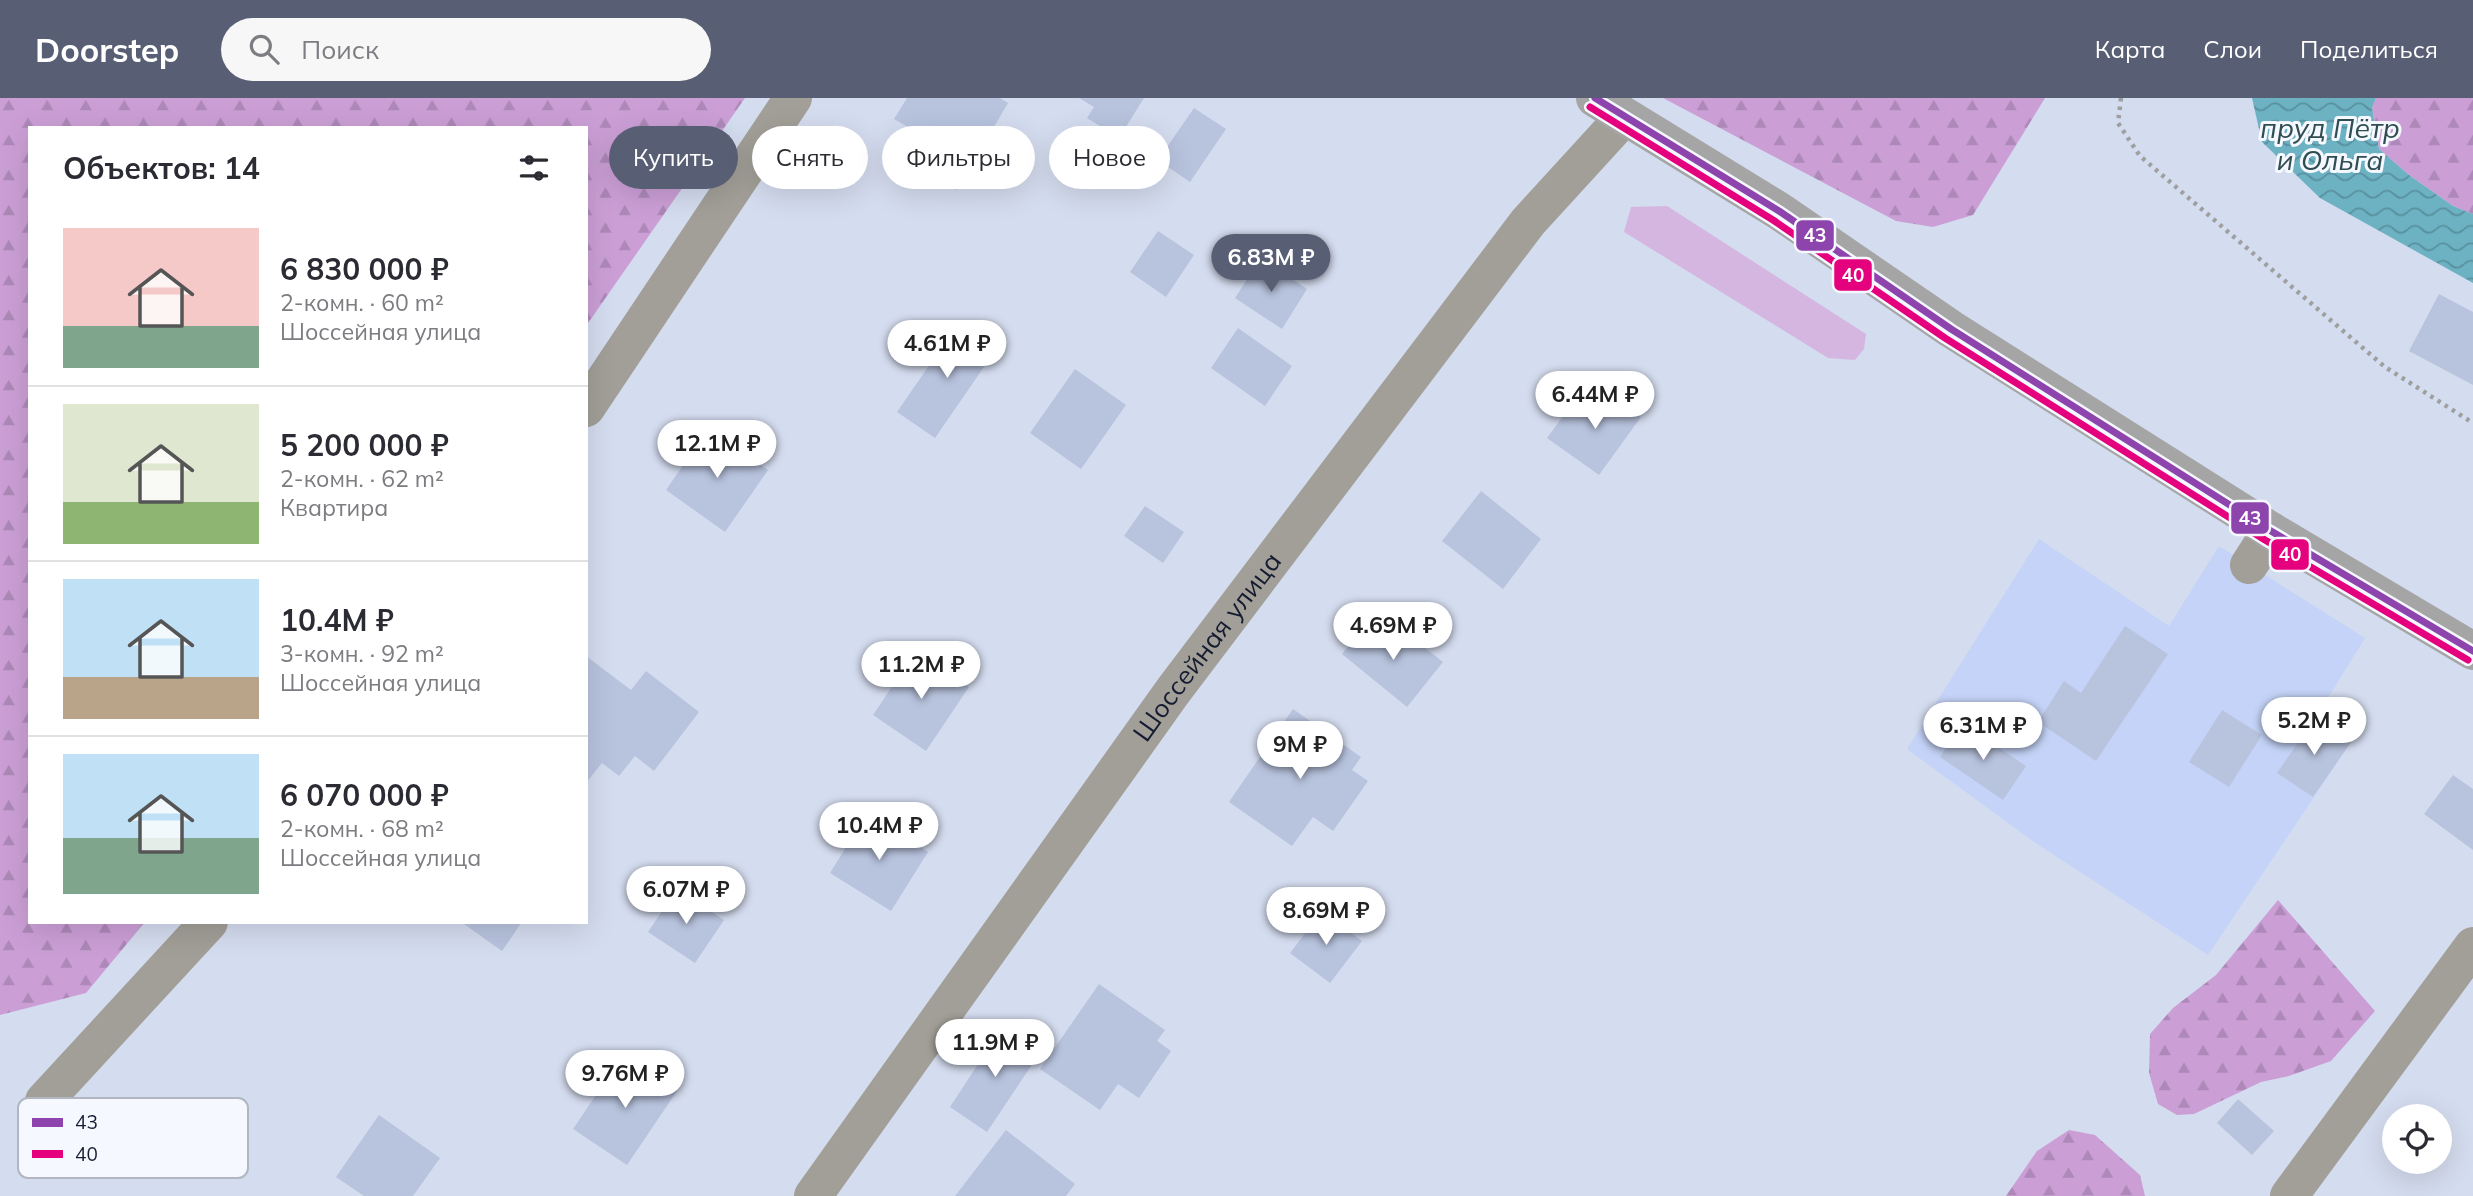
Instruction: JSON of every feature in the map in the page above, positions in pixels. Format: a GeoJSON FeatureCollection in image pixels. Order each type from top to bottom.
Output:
{"type":"FeatureCollection","features":[{"type":"Feature","properties":{"kind":"main road"},"geometry":{"type":"LineString","coordinates":[[1609,108],[1779,211],[1951,330],[2272,531],[2473,651]]}},
{"type":"Feature","properties":{"kind":"street"},"geometry":{"type":"LineString","coordinates":[[588,405],[793,98]]}},
{"type":"Feature","properties":{"kind":"street","name":"Шоссейная улица"},"geometry":{"type":"LineString","coordinates":[[813,1196],[1181,680],[1528,222],[1609,108]]}},
{"type":"Feature","properties":{"kind":"street"},"geometry":{"type":"LineString","coordinates":[[2249,565],[2272,531]]}},
{"type":"Feature","properties":{"kind":"street"},"geometry":{"type":"LineString","coordinates":[[47,1098],[207,924]]}},
{"type":"Feature","properties":{"kind":"street"},"geometry":{"type":"LineString","coordinates":[[2289,1196],[2473,946]]}},
{"type":"Feature","properties":{"kind":"path"},"geometry":{"type":"LineString","coordinates":[[2121,98],[2118,123],[2140,156],[2385,367],[2473,423]]}},
{"type":"Feature","properties":{"kind":"shaded area"},"geometry":{"type":"Polygon","coordinates":[[[1667,206],[1866,334],[1864,349],[1855,360],[1828,358],[1624,232],[1631,207],[1667,206]]]}},
{"type":"Feature","properties":{"kind":"shaded area"},"geometry":{"type":"Polygon","coordinates":[[[2039,539],[2169,626],[2219,546],[2365,638],[2316,717],[2351,742],[2208,955],[2034,842],[1907,749],[2039,539]]]}},
{"type":"Feature","properties":{"kind":"green space"},"geometry":{"type":"Polygon","coordinates":[[[0,98],[745,98],[725,126],[609,126],[609,189],[682,189],[588,323],[588,126],[28,126],[28,924],[143,924],[86,993],[0,1015],[0,98]]]}},
{"type":"Feature","properties":{"kind":"green space"},"geometry":{"type":"Polygon","coordinates":[[[1663,98],[2045,98],[1973,215],[1933,227],[1896,221],[1663,98]]]}},
{"type":"Feature","properties":{"kind":"green space"},"geometry":{"type":"Polygon","coordinates":[[[2376,98],[2473,98],[2473,214],[2453,206],[2409,175],[2379,149],[2372,108],[2376,98]]]}},
{"type":"Feature","properties":{"kind":"green space"},"geometry":{"type":"Polygon","coordinates":[[[2278,900],[2375,1011],[2331,1061],[2289,1076],[2261,1082],[2194,1114],[2177,1115],[2158,1104],[2149,1073],[2150,1034],[2173,1008],[2216,975],[2278,900]]]}},
{"type":"Feature","properties":{"kind":"green space"},"geometry":{"type":"Polygon","coordinates":[[[2069,1130],[2095,1135],[2140,1175],[2145,1196],[2006,1196],[2037,1151],[2069,1130]]]}},
{"type":"Feature","properties":{"kind":"water","name":"пруд Пётр и Ольга"},"geometry":{"type":"Polygon","coordinates":[[[2252,98],[2376,98],[2372,108],[2379,149],[2409,175],[2453,206],[2473,214],[2473,283],[2320,198],[2262,142],[2252,98]]]}},
{"type":"Feature","properties":{"kind":"building"},"geometry":{"type":"Polygon","coordinates":[[[907,98],[1000,98],[1008,103],[995,126],[906,126],[894,119],[907,98]]]}},
{"type":"Feature","properties":{"kind":"building"},"geometry":{"type":"Polygon","coordinates":[[[1079,98],[1144,98],[1126,126],[1100,126],[1087,118],[1094,107],[1079,98]]]}},
{"type":"Feature","properties":{"kind":"building"},"geometry":{"type":"Polygon","coordinates":[[[1194,108],[1226,129],[1190,182],[1170,168],[1170,143],[1194,108]]]}},
{"type":"Feature","properties":{"kind":"building"},"geometry":{"type":"Polygon","coordinates":[[[1158,231],[1194,255],[1166,297],[1130,272],[1158,231]]]}},
{"type":"Feature","properties":{"kind":"building"},"geometry":{"type":"Polygon","coordinates":[[[1261,258],[1307,289],[1282,329],[1235,298],[1261,258]]]}},
{"type":"Feature","properties":{"kind":"building"},"geometry":{"type":"Polygon","coordinates":[[[2439,294],[2473,312],[2473,385],[2409,351],[2439,294]]]}},
{"type":"Feature","properties":{"kind":"building"},"geometry":{"type":"Polygon","coordinates":[[[959,322],[997,348],[935,438],[897,412],[959,322]]]}},
{"type":"Feature","properties":{"kind":"building"},"geometry":{"type":"Polygon","coordinates":[[[1238,328],[1292,366],[1265,406],[1211,368],[1238,328]]]}},
{"type":"Feature","properties":{"kind":"building"},"geometry":{"type":"Polygon","coordinates":[[[1075,369],[1126,405],[1081,469],[1030,433],[1075,369]]]}},
{"type":"Feature","properties":{"kind":"building"},"geometry":{"type":"Polygon","coordinates":[[[1602,390],[1641,417],[1599,475],[1547,438],[1575,400],[1588,409],[1602,390]]]}},
{"type":"Feature","properties":{"kind":"building"},"geometry":{"type":"Polygon","coordinates":[[[708,429],[768,470],[725,532],[666,490],[708,429]]]}},
{"type":"Feature","properties":{"kind":"building"},"geometry":{"type":"Polygon","coordinates":[[[1481,491],[1541,539],[1503,589],[1442,541],[1481,491]]]}},
{"type":"Feature","properties":{"kind":"building"},"geometry":{"type":"Polygon","coordinates":[[[1145,506],[1184,532],[1163,563],[1124,536],[1145,506]]]}},
{"type":"Feature","properties":{"kind":"building"},"geometry":{"type":"Polygon","coordinates":[[[1369,621],[1394,640],[1402,630],[1443,662],[1407,707],[1342,654],[1369,621]]]}},
{"type":"Feature","properties":{"kind":"building"},"geometry":{"type":"Polygon","coordinates":[[[2125,626],[2168,654],[2096,761],[2038,722],[2064,681],[2081,693],[2125,626]]]}},
{"type":"Feature","properties":{"kind":"building"},"geometry":{"type":"Polygon","coordinates":[[[916,651],[969,687],[926,751],[873,715],[916,651]]]}},
{"type":"Feature","properties":{"kind":"building"},"geometry":{"type":"Polygon","coordinates":[[[588,658],[631,690],[646,671],[699,712],[654,771],[635,756],[619,776],[602,763],[588,780],[588,658]]]}},
{"type":"Feature","properties":{"kind":"building"},"geometry":{"type":"Polygon","coordinates":[[[1293,709],[1361,757],[1352,770],[1368,781],[1333,831],[1313,817],[1292,846],[1229,802],[1293,709]]]}},
{"type":"Feature","properties":{"kind":"building"},"geometry":{"type":"Polygon","coordinates":[[[2222,710],[2262,735],[2229,787],[2189,762],[2222,710]]]}},
{"type":"Feature","properties":{"kind":"building"},"geometry":{"type":"Polygon","coordinates":[[[2316,717],[2351,742],[2313,797],[2277,773],[2316,717]]]}},
{"type":"Feature","properties":{"kind":"building"},"geometry":{"type":"Polygon","coordinates":[[[1962,723],[2026,766],[2003,800],[1940,757],[1962,723]]]}},
{"type":"Feature","properties":{"kind":"building"},"geometry":{"type":"Polygon","coordinates":[[[2453,775],[2473,789],[2473,850],[2424,814],[2453,775]]]}},
{"type":"Feature","properties":{"kind":"building"},"geometry":{"type":"Polygon","coordinates":[[[867,813],[928,852],[891,911],[830,873],[867,813]]]}},
{"type":"Feature","properties":{"kind":"building"},"geometry":{"type":"Polygon","coordinates":[[[677,889],[724,920],[695,963],[648,932],[677,889]]]}},
{"type":"Feature","properties":{"kind":"building"},"geometry":{"type":"Polygon","coordinates":[[[1322,911],[1362,941],[1330,983],[1290,953],[1322,911]]]}},
{"type":"Feature","properties":{"kind":"building"},"geometry":{"type":"Polygon","coordinates":[[[464,924],[521,924],[502,951],[464,924]]]}},
{"type":"Feature","properties":{"kind":"building"},"geometry":{"type":"Polygon","coordinates":[[[1099,984],[1165,1030],[1157,1041],[1171,1051],[1139,1098],[1118,1084],[1100,1110],[1040,1069],[1099,984]]]}},
{"type":"Feature","properties":{"kind":"building"},"geometry":{"type":"Polygon","coordinates":[[[1003,1026],[1041,1051],[987,1132],[950,1107],[1003,1026]]]}},
{"type":"Feature","properties":{"kind":"building"},"geometry":{"type":"Polygon","coordinates":[[[623,1055],[677,1091],[627,1165],[573,1129],[623,1055]]]}},
{"type":"Feature","properties":{"kind":"building"},"geometry":{"type":"Polygon","coordinates":[[[2238,1099],[2274,1131],[2252,1155],[2217,1123],[2238,1099]]]}},
{"type":"Feature","properties":{"kind":"building"},"geometry":{"type":"Polygon","coordinates":[[[379,1115],[440,1158],[413,1196],[364,1196],[336,1177],[379,1115]]]}},
{"type":"Feature","properties":{"kind":"building"},"geometry":{"type":"Polygon","coordinates":[[[1006,1130],[1075,1184],[1066,1196],[955,1196],[1006,1130]]]}},
{"type":"Feature","properties":{"kind":"transit line","name":"43"},"geometry":{"type":"LineString","coordinates":[[1595,98],[1779,211],[1951,329],[2271,531],[2473,651]]}},
{"type":"Feature","properties":{"kind":"transit line","name":"40"},"geometry":{"type":"LineString","coordinates":[[1590,107],[1773,220],[1945,338],[2265,540],[2468,660]]}}]}
